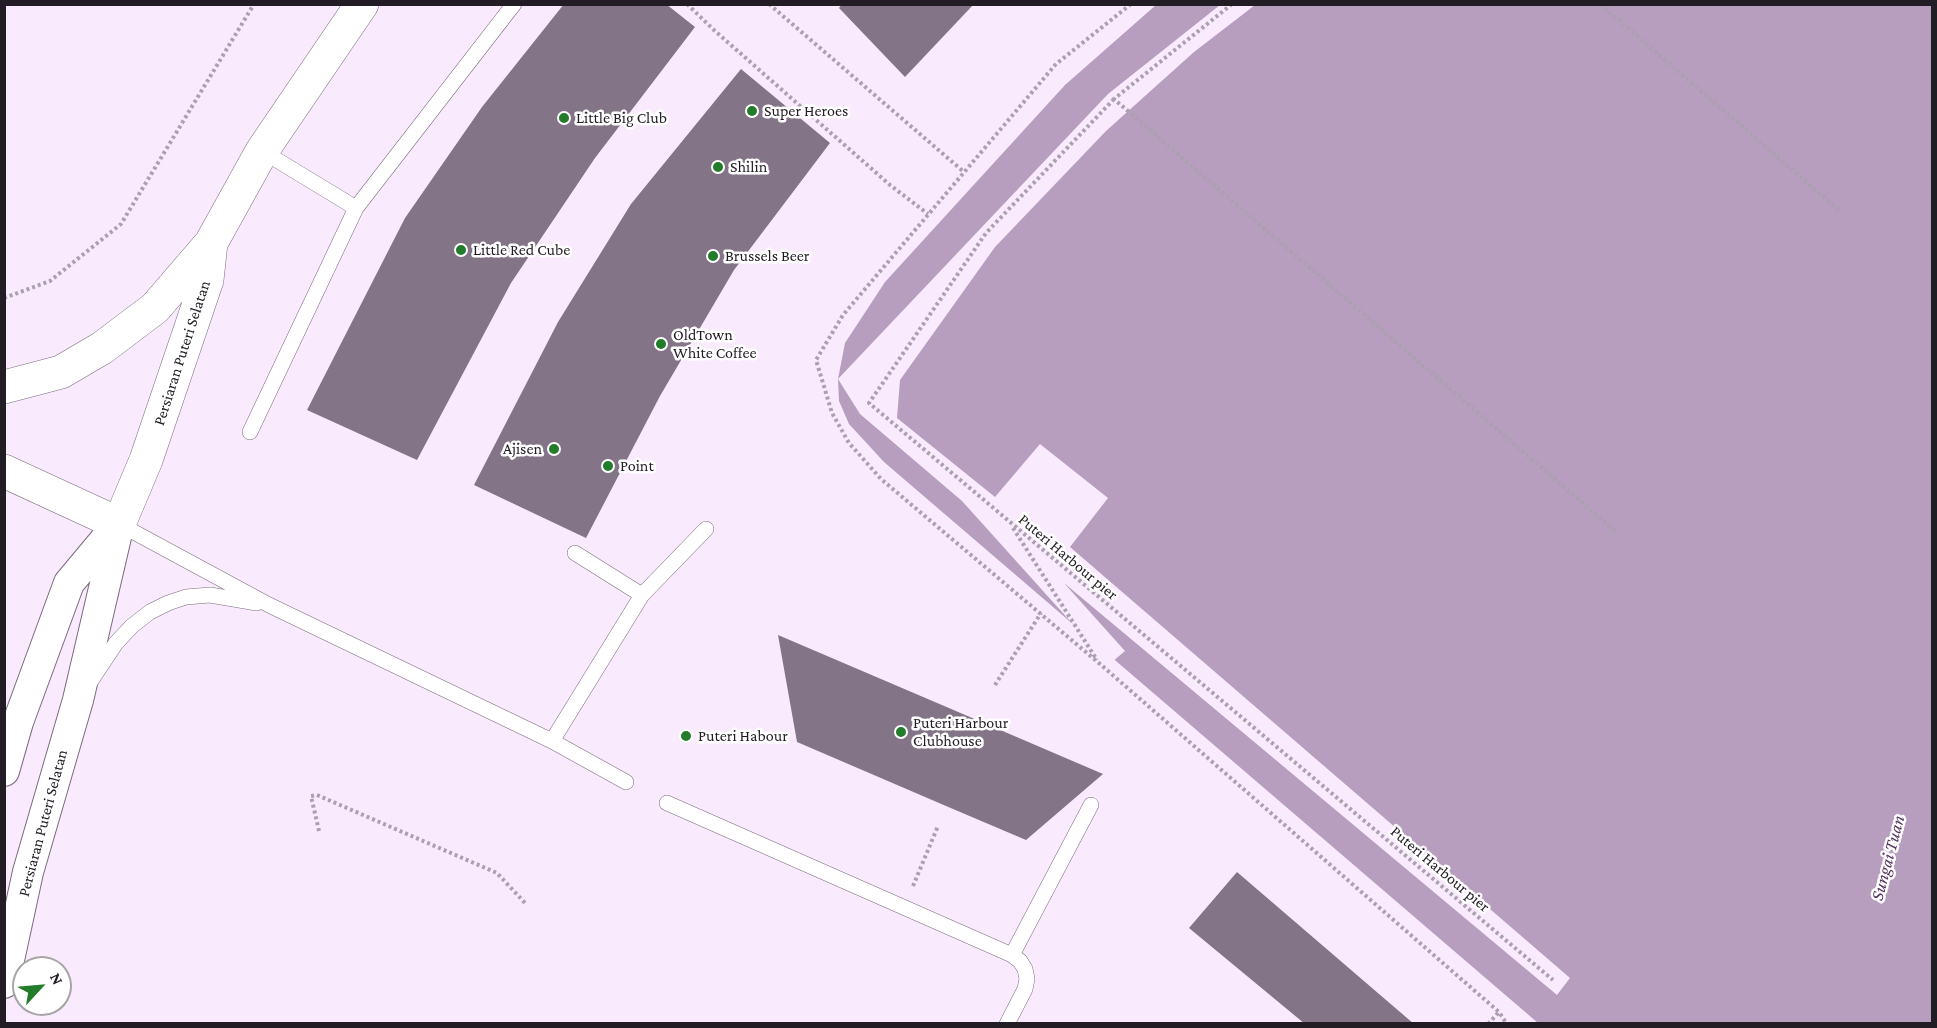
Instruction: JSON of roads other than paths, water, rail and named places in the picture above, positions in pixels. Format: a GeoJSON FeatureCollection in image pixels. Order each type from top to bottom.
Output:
{"type":"FeatureCollection","features":[{"type":"Feature","properties":{"kind":"street","name":"Persiaran Puteri Selatan"},"geometry":{"type":"LineString","coordinates":[[4,983],[28,872],[78,700],[119,524],[146,460],[207,280],[211,243],[262,151],[362,4]]}},
{"type":"Feature","properties":{"kind":"street"},"geometry":{"type":"LineString","coordinates":[[4,387],[61,372],[102,348],[155,308],[211,243]]}},
{"type":"Feature","properties":{"kind":"street"},"geometry":{"type":"LineString","coordinates":[[7,479],[119,524]]}},
{"type":"Feature","properties":{"kind":"street","name":"Persiaran Puteri Selatan"},"geometry":{"type":"LineString","coordinates":[[4,771],[18,722],[69,583],[119,524]]}},
{"type":"Feature","properties":{"kind":"lane"},"geometry":{"type":"LineString","coordinates":[[250,432],[356,208],[514,4]]}},
{"type":"Feature","properties":{"kind":"lane"},"geometry":{"type":"LineString","coordinates":[[262,151],[356,208]]}},
{"type":"Feature","properties":{"kind":"lane"},"geometry":{"type":"LineString","coordinates":[[119,524],[269,605],[552,741],[626,782]]}},
{"type":"Feature","properties":{"kind":"lane"},"geometry":{"type":"LineString","coordinates":[[552,741],[642,595],[706,529]]}},
{"type":"Feature","properties":{"kind":"lane"},"geometry":{"type":"LineString","coordinates":[[575,553],[642,595]]}},
{"type":"Feature","properties":{"kind":"lane"},"geometry":{"type":"LineString","coordinates":[[78,700],[116,643],[150,612],[186,597],[210,595],[269,605]]}},
{"type":"Feature","properties":{"kind":"lane"},"geometry":{"type":"LineString","coordinates":[[667,803],[1012,955],[1020,961],[1027,979],[1025,989],[1008,1023]]}},
{"type":"Feature","properties":{"kind":"lane"},"geometry":{"type":"LineString","coordinates":[[1012,955],[1091,805]]}},
{"type":"Feature","properties":{"kind":"water","name":"Sungai Tuan"},"geometry":{"type":"Polygon","coordinates":[[[1156,5],[1932,5],[1932,1023],[1538,1023],[884,462],[849,424],[839,401],[838,379],[845,343],[885,282],[1065,85],[1156,5]]]}},
{"type":"Feature","properties":{"kind":"place","name":"Super Heroes"},"geometry":{"type":"Point","coordinates":[752,111]}},
{"type":"Feature","properties":{"kind":"place","name":"Little Big Club"},"geometry":{"type":"Point","coordinates":[564,118]}},
{"type":"Feature","properties":{"kind":"place","name":"Shilin"},"geometry":{"type":"Point","coordinates":[718,167]}},
{"type":"Feature","properties":{"kind":"place","name":"Little Red Cube"},"geometry":{"type":"Point","coordinates":[461,250]}},
{"type":"Feature","properties":{"kind":"place","name":"Brussels Beer"},"geometry":{"type":"Point","coordinates":[713,256]}},
{"type":"Feature","properties":{"kind":"place","name":"OldTown White Coffee"},"geometry":{"type":"Point","coordinates":[661,344]}},
{"type":"Feature","properties":{"kind":"place","name":"Ajisen"},"geometry":{"type":"Point","coordinates":[554,449]}},
{"type":"Feature","properties":{"kind":"place","name":"Point"},"geometry":{"type":"Point","coordinates":[608,466]}},
{"type":"Feature","properties":{"kind":"place","name":"Puteri Harbour Clubhouse"},"geometry":{"type":"Point","coordinates":[901,732]}},
{"type":"Feature","properties":{"kind":"place","name":"Puteri Habour"},"geometry":{"type":"Point","coordinates":[686,736]}}]}
